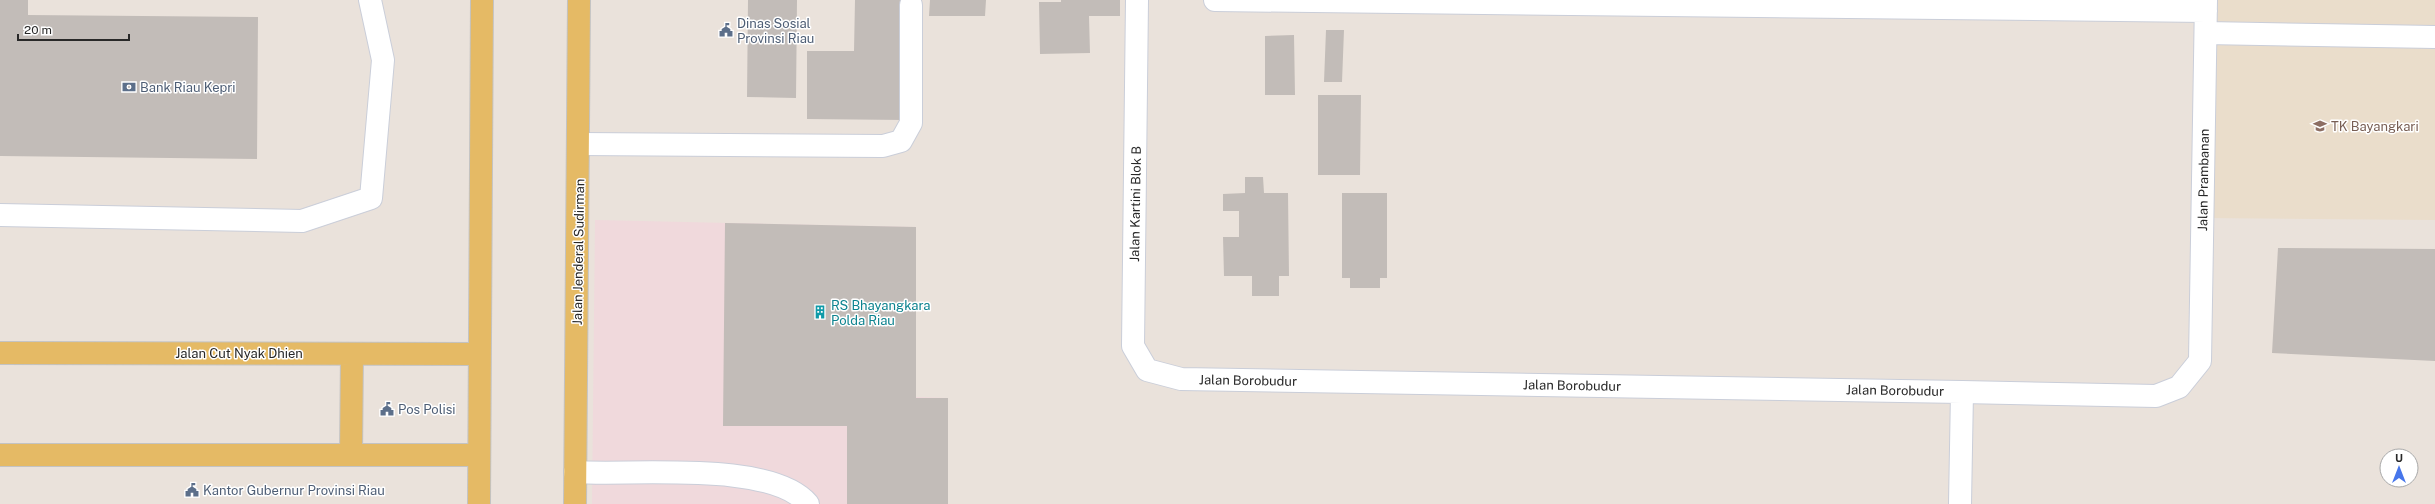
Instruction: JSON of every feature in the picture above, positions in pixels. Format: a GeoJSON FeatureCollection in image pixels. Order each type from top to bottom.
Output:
{"type":"FeatureCollection","features":[{"type":"Feature","properties":{"kind":"main road"},"geometry":{"type":"LineString","coordinates":[[478,504],[482,0]]}},
{"type":"Feature","properties":{"kind":"main road","name":"Jalan Jenderal Sudirman"},"geometry":{"type":"LineString","coordinates":[[576,504],[579,0]]}},
{"type":"Feature","properties":{"kind":"main road","name":"Jalan Cut Nyak Dhien"},"geometry":{"type":"LineString","coordinates":[[0,353],[479,354]]}},
{"type":"Feature","properties":{"kind":"main road"},"geometry":{"type":"LineString","coordinates":[[350,455],[352,354]]}},
{"type":"Feature","properties":{"kind":"main road"},"geometry":{"type":"LineString","coordinates":[[0,455],[479,455]]}},
{"type":"Feature","properties":{"kind":"street"},"geometry":{"type":"LineString","coordinates":[[0,216],[302,221],[372,198],[383,60],[370,0]]}},
{"type":"Feature","properties":{"kind":"street","name":"Jalan Kartini Blok B"},"geometry":{"type":"LineString","coordinates":[[1137,0],[1133,346],[1148,370],[1181,379]]}},
{"type":"Feature","properties":{"kind":"street"},"geometry":{"type":"LineString","coordinates":[[1215,0],[2206,6]]}},
{"type":"Feature","properties":{"kind":"street"},"geometry":{"type":"LineString","coordinates":[[579,144],[883,146],[901,141],[911,123],[911,5]]}},
{"type":"Feature","properties":{"kind":"street","name":"Jalan Prambanan"},"geometry":{"type":"LineString","coordinates":[[2200,361],[2206,6]]}},
{"type":"Feature","properties":{"kind":"street"},"geometry":{"type":"LineString","coordinates":[[2206,33],[2435,37]]}},
{"type":"Feature","properties":{"kind":"street","name":"Jalan Borobudur"},"geometry":{"type":"LineString","coordinates":[[1181,379],[2156,396],[2179,387],[2200,361]]}},
{"type":"Feature","properties":{"kind":"street","name":"Jalan Borobudur"},"geometry":{"type":"LineString","coordinates":[[1960,504],[1962,392]]}},
{"type":"Feature","properties":{"kind":"street"},"geometry":{"type":"LineString","coordinates":[[576,472],[736,474],[776,483],[808,504]]}},
{"type":"Feature","properties":{"kind":"shaded area","name":"TK Bayangkari"},"geometry":{"type":"Polygon","coordinates":[[[2207,0],[2435,0],[2435,220],[2203,218],[2207,0]]]}},
{"type":"Feature","properties":{"kind":"shaded area"},"geometry":{"type":"Polygon","coordinates":[[[595,220],[916,227],[916,397],[948,398],[948,504],[592,504],[595,220]]]}},
{"type":"Feature","properties":{"kind":"building","name":"Bank Riau Kepri"},"geometry":{"type":"Polygon","coordinates":[[[0,0],[28,0],[28,15],[258,17],[257,159],[0,156],[0,0]]]}},
{"type":"Feature","properties":{"kind":"building"},"geometry":{"type":"Polygon","coordinates":[[[748,0],[797,0],[796,98],[747,97],[748,0]]]}},
{"type":"Feature","properties":{"kind":"building"},"geometry":{"type":"Polygon","coordinates":[[[855,0],[904,0],[904,120],[807,119],[807,51],[854,51],[855,0]]]}},
{"type":"Feature","properties":{"kind":"building"},"geometry":{"type":"Polygon","coordinates":[[[930,0],[986,0],[985,16],[929,16],[930,0]]]}},
{"type":"Feature","properties":{"kind":"building"},"geometry":{"type":"Polygon","coordinates":[[[1061,0],[1120,0],[1120,16],[1089,16],[1090,53],[1040,54],[1039,2],[1061,2],[1061,0]]]}},
{"type":"Feature","properties":{"kind":"building"},"geometry":{"type":"Polygon","coordinates":[[[1326,30],[1344,30],[1342,82],[1324,82],[1326,30]]]}},
{"type":"Feature","properties":{"kind":"building"},"geometry":{"type":"Polygon","coordinates":[[[1294,35],[1295,95],[1265,95],[1265,36],[1294,35]]]}},
{"type":"Feature","properties":{"kind":"building"},"geometry":{"type":"Polygon","coordinates":[[[1318,95],[1361,95],[1360,175],[1318,175],[1318,95]]]}},
{"type":"Feature","properties":{"kind":"building"},"geometry":{"type":"Polygon","coordinates":[[[1245,177],[1263,177],[1264,193],[1288,193],[1289,276],[1279,276],[1279,296],[1252,296],[1252,276],[1224,276],[1223,237],[1239,237],[1239,211],[1223,211],[1223,194],[1245,193],[1245,177]]]}},
{"type":"Feature","properties":{"kind":"building"},"geometry":{"type":"Polygon","coordinates":[[[1342,193],[1387,193],[1387,278],[1380,278],[1380,288],[1350,288],[1350,278],[1342,278],[1342,193]]]}},
{"type":"Feature","properties":{"kind":"building","name":"RS Bhayangkara Polda Riau"},"geometry":{"type":"Polygon","coordinates":[[[725,223],[916,227],[916,398],[948,398],[948,504],[847,504],[847,426],[723,426],[725,223]]]}},
{"type":"Feature","properties":{"kind":"building"},"geometry":{"type":"Polygon","coordinates":[[[2278,248],[2435,249],[2435,361],[2272,353],[2278,248]]]}},
{"type":"Feature","properties":{"kind":"place","name":"Dinas Sosial Provinsi Riau"},"geometry":{"type":"Point","coordinates":[726,30]}},
{"type":"Feature","properties":{"kind":"place","name":"Bank Riau Kepri"},"geometry":{"type":"Point","coordinates":[129,87]}},
{"type":"Feature","properties":{"kind":"place","name":"TK Bayangkari"},"geometry":{"type":"Point","coordinates":[2320,126]}},
{"type":"Feature","properties":{"kind":"place","name":"RS Bhayangkara Polda Riau"},"geometry":{"type":"Point","coordinates":[820,312]}},
{"type":"Feature","properties":{"kind":"place","name":"Pos Polisi"},"geometry":{"type":"Point","coordinates":[387,409]}},
{"type":"Feature","properties":{"kind":"place","name":"Kantor Gubernur Provinsi Riau"},"geometry":{"type":"Point","coordinates":[192,490]}}]}
